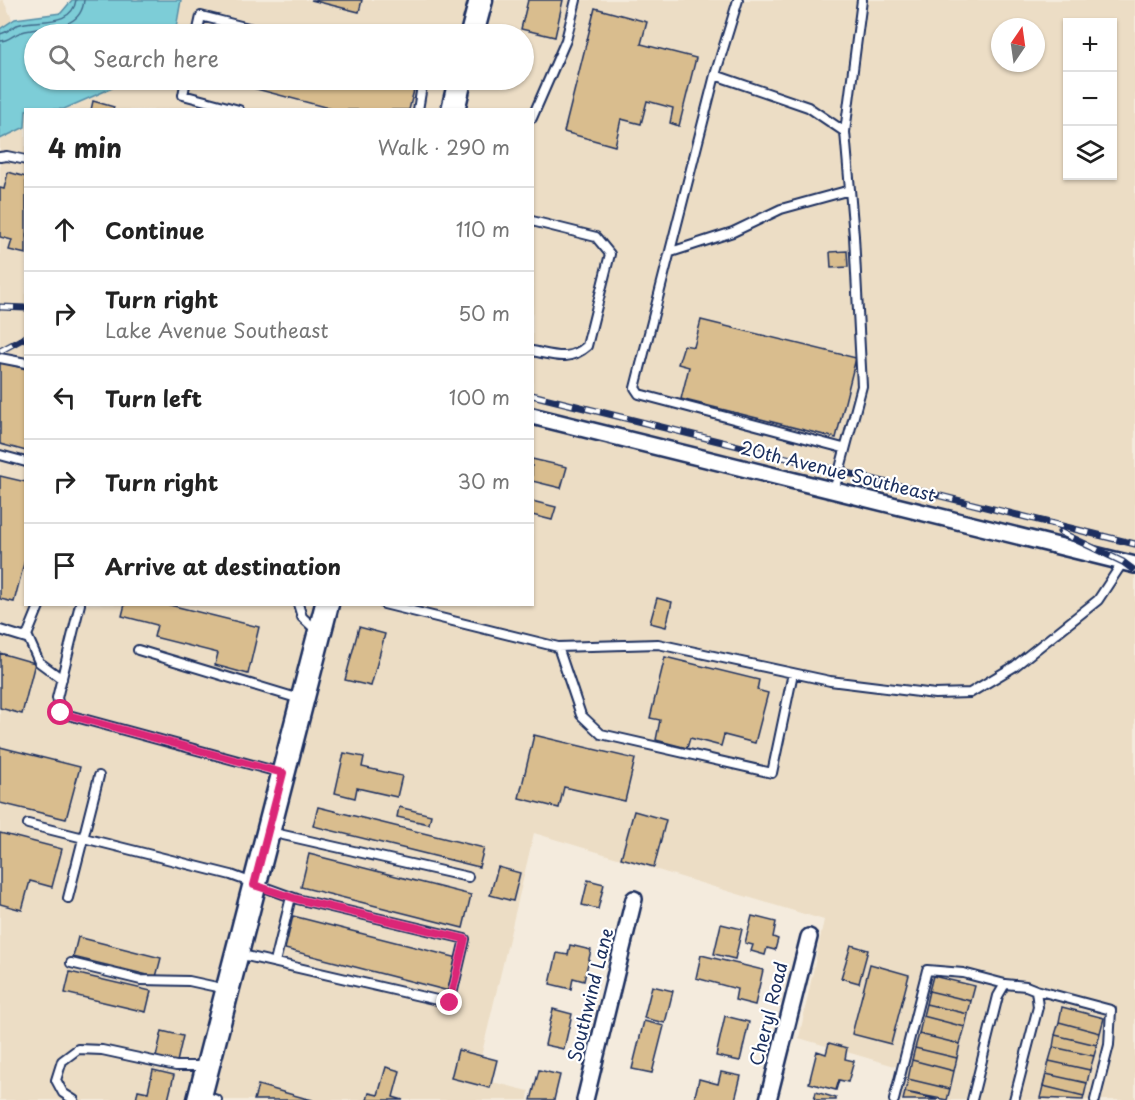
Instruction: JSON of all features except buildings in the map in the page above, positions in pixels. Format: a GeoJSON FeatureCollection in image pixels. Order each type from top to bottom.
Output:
{"type":"FeatureCollection","features":[{"type":"Feature","properties":{"kind":"street"},"geometry":{"type":"LineString","coordinates":[[475,24],[481,0]]}},
{"type":"Feature","properties":{"kind":"street"},"geometry":{"type":"LineString","coordinates":[[453,108],[458,90]]}},
{"type":"Feature","properties":{"kind":"street","name":"20th Avenue Southeast"},"geometry":{"type":"LineString","coordinates":[[534,416],[1129,563]]}},
{"type":"Feature","properties":{"kind":"street"},"geometry":{"type":"LineString","coordinates":[[206,1098],[207,1067],[326,606]]}},
{"type":"Feature","properties":{"kind":"street","name":"Southwind Lane"},"geometry":{"type":"LineString","coordinates":[[585,1100],[634,899]]}},
{"type":"Feature","properties":{"kind":"street","name":"Cheryl Road"},"geometry":{"type":"LineString","coordinates":[[768,1100],[809,937]]}},
{"type":"Feature","properties":{"kind":"lane"},"geometry":{"type":"LineString","coordinates":[[534,113],[566,40],[576,0]]}},
{"type":"Feature","properties":{"kind":"lane"},"geometry":{"type":"LineString","coordinates":[[738,0],[715,75],[635,388],[639,393],[843,448]]}},
{"type":"Feature","properties":{"kind":"lane"},"geometry":{"type":"LineString","coordinates":[[834,491],[843,448],[861,386],[845,132],[862,0]]}},
{"type":"Feature","properties":{"kind":"lane"},"geometry":{"type":"LineString","coordinates":[[199,24],[201,16],[233,24]]}},
{"type":"Feature","properties":{"kind":"lane"},"geometry":{"type":"LineString","coordinates":[[715,75],[808,107],[845,132]]}},
{"type":"Feature","properties":{"kind":"lane"},"geometry":{"type":"LineString","coordinates":[[184,90],[183,95],[232,108]]}},
{"type":"Feature","properties":{"kind":"lane"},"geometry":{"type":"LineString","coordinates":[[418,108],[421,90]]}},
{"type":"Feature","properties":{"kind":"lane"},"geometry":{"type":"LineString","coordinates":[[0,157],[24,160]]}},
{"type":"Feature","properties":{"kind":"lane"},"geometry":{"type":"LineString","coordinates":[[671,252],[733,231],[781,209],[850,190]]}},
{"type":"Feature","properties":{"kind":"lane"},"geometry":{"type":"LineString","coordinates":[[534,222],[596,237],[610,254],[587,346],[577,355],[567,358],[534,351]]}},
{"type":"Feature","properties":{"kind":"lane"},"geometry":{"type":"LineString","coordinates":[[0,358],[24,363]]}},
{"type":"Feature","properties":{"kind":"lane"},"geometry":{"type":"LineString","coordinates":[[0,455],[24,461]]}},
{"type":"Feature","properties":{"kind":"lane"},"geometry":{"type":"LineString","coordinates":[[392,606],[558,647],[658,644],[830,681],[935,694],[970,693],[1015,666],[1098,600],[1129,563]]}},
{"type":"Feature","properties":{"kind":"lane"},"geometry":{"type":"LineString","coordinates":[[0,630],[26,638],[39,606]]}},
{"type":"Feature","properties":{"kind":"lane"},"geometry":{"type":"LineString","coordinates":[[80,606],[57,698],[61,713],[283,773]]}},
{"type":"Feature","properties":{"kind":"lane"},"geometry":{"type":"LineString","coordinates":[[298,606],[302,617],[319,634]]}},
{"type":"Feature","properties":{"kind":"lane"},"geometry":{"type":"LineString","coordinates":[[27,635],[39,662],[62,679]]}},
{"type":"Feature","properties":{"kind":"lane"},"geometry":{"type":"LineString","coordinates":[[558,647],[581,715],[601,734],[772,772],[793,673]]}},
{"type":"Feature","properties":{"kind":"lane"},"geometry":{"type":"LineString","coordinates":[[138,650],[302,699]]}},
{"type":"Feature","properties":{"kind":"lane"},"geometry":{"type":"LineString","coordinates":[[68,898],[99,776]]}},
{"type":"Feature","properties":{"kind":"lane"},"geometry":{"type":"LineString","coordinates":[[28,824],[231,875],[291,897],[465,939],[461,967],[450,1003],[237,953]]}},
{"type":"Feature","properties":{"kind":"lane"},"geometry":{"type":"LineString","coordinates":[[268,832],[468,877]]}},
{"type":"Feature","properties":{"kind":"lane"},"geometry":{"type":"LineString","coordinates":[[275,962],[291,897]]}},
{"type":"Feature","properties":{"kind":"lane"},"geometry":{"type":"LineString","coordinates":[[70,963],[141,980],[189,981],[227,989]]}},
{"type":"Feature","properties":{"kind":"lane"},"geometry":{"type":"LineString","coordinates":[[894,1100],[927,970],[963,973],[1005,984],[1026,986],[1111,1010],[1109,1045],[1095,1100]]}},
{"type":"Feature","properties":{"kind":"lane"},"geometry":{"type":"LineString","coordinates":[[972,1100],[998,996],[1005,984]]}},
{"type":"Feature","properties":{"kind":"lane"},"geometry":{"type":"LineString","coordinates":[[1014,1100],[1038,1007],[1036,990]]}},
{"type":"Feature","properties":{"kind":"lane"},"geometry":{"type":"LineString","coordinates":[[74,1100],[63,1093],[56,1080],[62,1061],[78,1049],[102,1050],[176,1066],[207,1067]]}},
{"type":"Feature","properties":{"kind":"shaded area"},"geometry":{"type":"Polygon","coordinates":[[[0,0],[3,0],[13,21],[0,29],[0,0]]]}},
{"type":"Feature","properties":{"kind":"shaded area"},"geometry":{"type":"Polygon","coordinates":[[[181,0],[474,0],[468,24],[177,24],[181,0]]]}},
{"type":"Feature","properties":{"kind":"shaded area"},"geometry":{"type":"Polygon","coordinates":[[[489,0],[1135,0],[1135,556],[534,408],[534,108],[461,108],[465,90],[534,90],[534,24],[483,24],[489,0]]]}},
{"type":"Feature","properties":{"kind":"shaded area"},"geometry":{"type":"Polygon","coordinates":[[[108,90],[450,90],[445,108],[68,108],[108,90]]]}},
{"type":"Feature","properties":{"kind":"shaded area"},"geometry":{"type":"Polygon","coordinates":[[[24,127],[24,606],[319,606],[191,1100],[0,1100],[0,139],[24,127]]]}},
{"type":"Feature","properties":{"kind":"shaded area"},"geometry":{"type":"Polygon","coordinates":[[[534,425],[1135,573],[1135,1100],[898,1100],[905,1069],[799,1038],[824,920],[534,833],[476,1078],[529,1091],[528,1100],[206,1100],[334,606],[534,606],[534,425]]]}},
{"type":"Feature","properties":{"kind":"water"},"geometry":{"type":"Polygon","coordinates":[[[72,0],[181,0],[177,24],[24,24],[24,90],[107,90],[66,108],[24,108],[24,127],[0,139],[0,29],[15,19],[61,13],[72,0]]]}},
{"type":"Feature","properties":{"kind":"railway"},"geometry":{"type":"LineString","coordinates":[[0,307],[24,308]]}},
{"type":"Feature","properties":{"kind":"railway"},"geometry":{"type":"LineString","coordinates":[[0,351],[24,338]]}},
{"type":"Feature","properties":{"kind":"railway"},"geometry":{"type":"LineString","coordinates":[[534,395],[1135,544]]}},
{"type":"Feature","properties":{"kind":"railway"},"geometry":{"type":"LineString","coordinates":[[1060,532],[1123,562],[1135,571]]}},
{"type":"Feature","properties":{"kind":"route"},"geometry":{"type":"LineString","coordinates":[[61,713],[283,773],[254,885],[297,899],[465,939],[461,967],[450,1003]]}}]}
